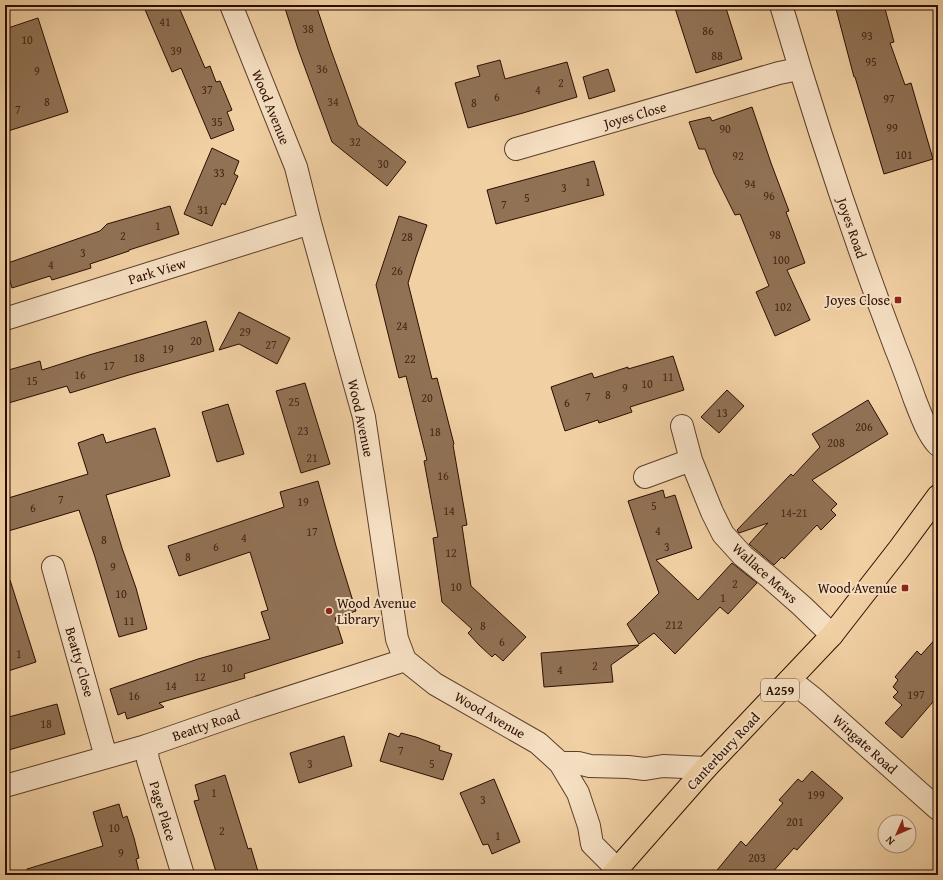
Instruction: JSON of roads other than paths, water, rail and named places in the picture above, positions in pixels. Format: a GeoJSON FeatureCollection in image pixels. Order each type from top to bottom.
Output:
{"type":"FeatureCollection","features":[{"type":"Feature","properties":{"kind":"highway","name":"Canterbury Road"},"geometry":{"type":"LineString","coordinates":[[615,872],[706,768],[832,634],[899,549],[938,496]]}},
{"type":"Feature","properties":{"kind":"street","name":"Wood Avenue"},"geometry":{"type":"LineString","coordinates":[[231,5],[296,167],[364,417],[397,639],[405,660],[435,684],[538,743],[560,763],[578,793],[589,826],[592,844],[615,872]]}},
{"type":"Feature","properties":{"kind":"street","name":"Joyes Road"},"geometry":{"type":"LineString","coordinates":[[780,5],[799,68],[853,231],[923,420],[932,439],[938,445]]}},
{"type":"Feature","properties":{"kind":"street","name":"Joyes Close"},"geometry":{"type":"LineString","coordinates":[[516,149],[799,68]]}},
{"type":"Feature","properties":{"kind":"street","name":"Park View"},"geometry":{"type":"LineString","coordinates":[[5,319],[310,223]]}},
{"type":"Feature","properties":{"kind":"street","name":"Wallace Mews"},"geometry":{"type":"LineString","coordinates":[[682,426],[691,460],[712,512],[723,534],[743,556],[775,582],[832,634]]}},
{"type":"Feature","properties":{"kind":"street"},"geometry":{"type":"LineString","coordinates":[[645,477],[691,460]]}},
{"type":"Feature","properties":{"kind":"street","name":"Beatty Close"},"geometry":{"type":"LineString","coordinates":[[53,567],[106,757]]}},
{"type":"Feature","properties":{"kind":"street","name":"Beatty Road"},"geometry":{"type":"LineString","coordinates":[[5,786],[146,746],[250,710],[405,660]]}},
{"type":"Feature","properties":{"kind":"street","name":"Wingate Road"},"geometry":{"type":"LineString","coordinates":[[790,680],[813,698],[938,809]]}},
{"type":"Feature","properties":{"kind":"street","name":"Page Place"},"geometry":{"type":"LineString","coordinates":[[146,746],[148,760],[183,875]]}},
{"type":"Feature","properties":{"kind":"street"},"geometry":{"type":"LineString","coordinates":[[560,763],[578,763],[590,766],[645,769],[663,766],[706,768]]}},
{"type":"Feature","properties":{"kind":"place","name":"Joyes Close"},"geometry":{"type":"Point","coordinates":[898,300]}},
{"type":"Feature","properties":{"kind":"place","name":"Wood Avenue"},"geometry":{"type":"Point","coordinates":[905,588]}},
{"type":"Feature","properties":{"kind":"place","name":"Wood Avenue Library"},"geometry":{"type":"Point","coordinates":[329,611]}}]}
